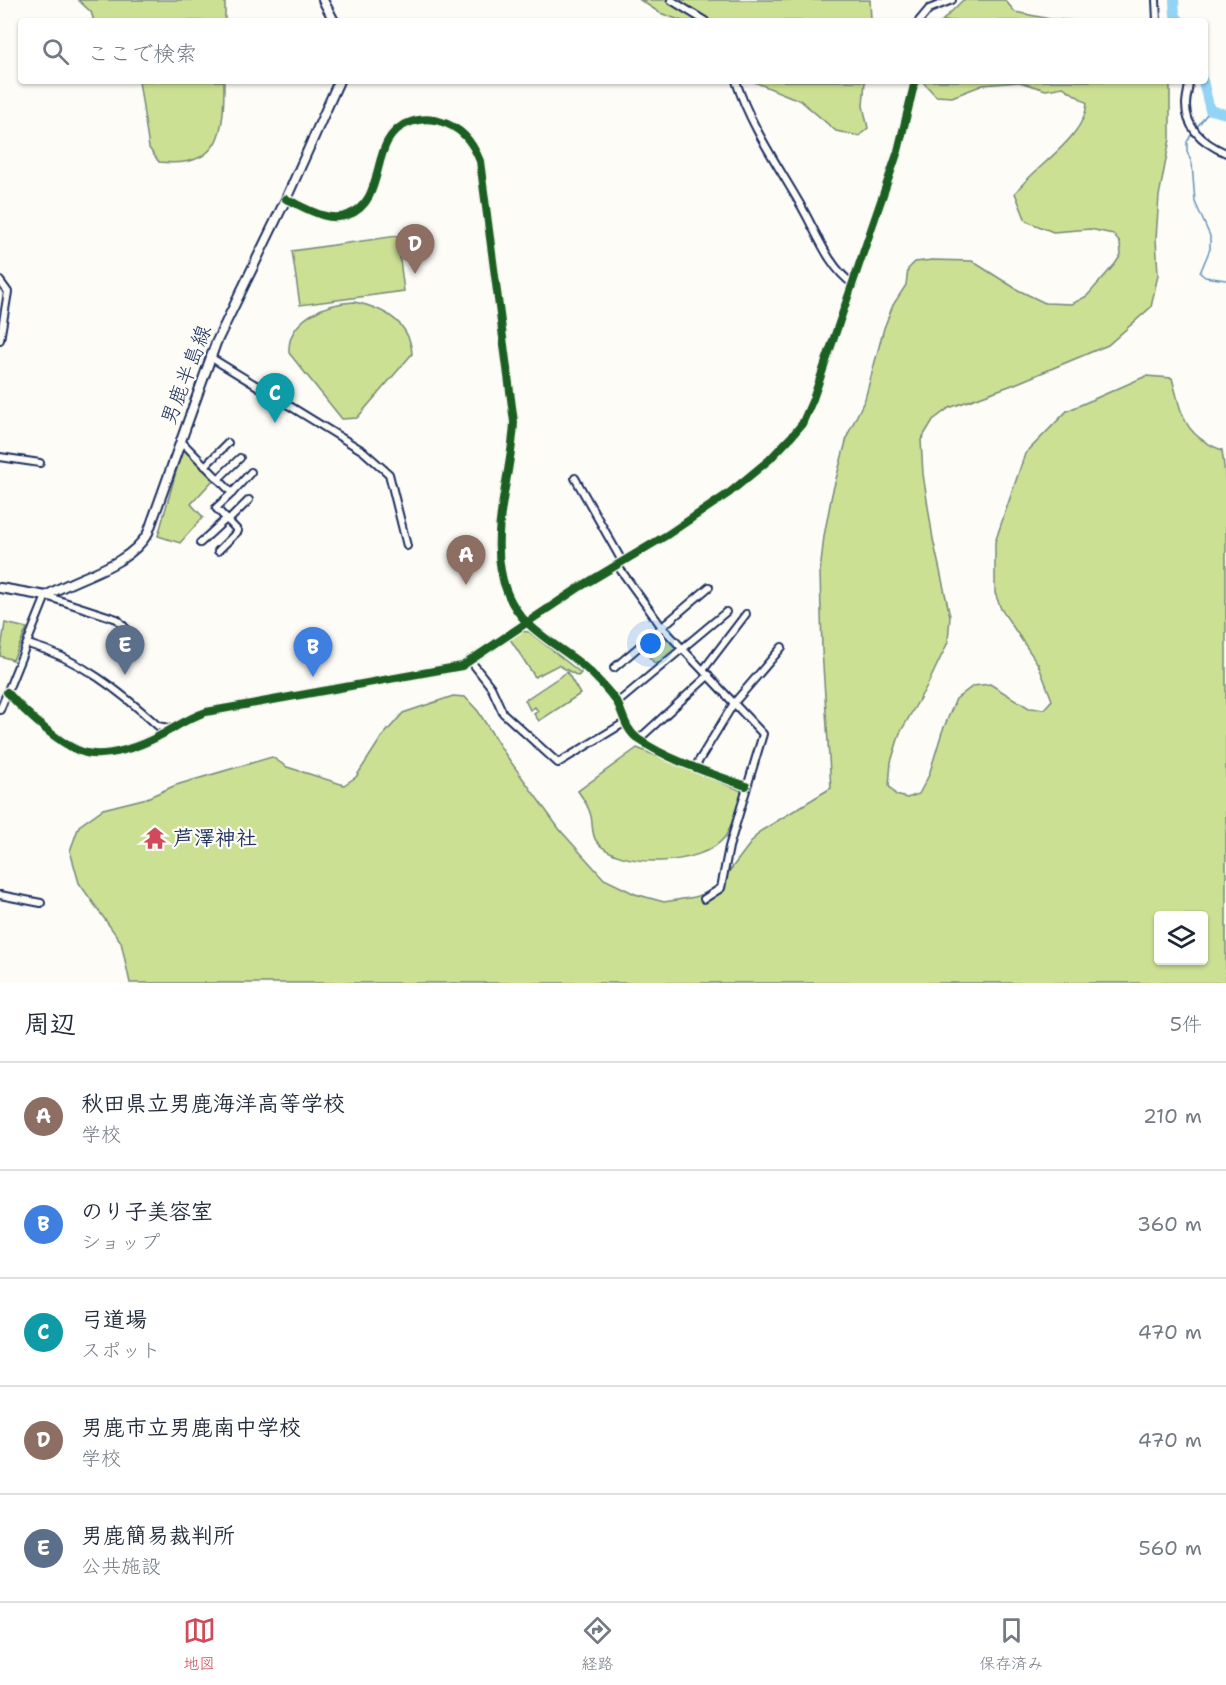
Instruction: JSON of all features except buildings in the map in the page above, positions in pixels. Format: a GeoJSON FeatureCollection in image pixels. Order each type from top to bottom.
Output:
{"type":"FeatureCollection","features":[{"type":"Feature","properties":{"kind":"main road"},"geometry":{"type":"LineString","coordinates":[[323,0],[332,18]]}},
{"type":"Feature","properties":{"kind":"main road","name":"男鹿半島線"},"geometry":{"type":"LineString","coordinates":[[46,596],[119,560],[140,545],[148,533],[210,357],[286,199],[338,84]]}},
{"type":"Feature","properties":{"kind":"main road"},"geometry":{"type":"LineString","coordinates":[[0,588],[46,596]]}},
{"type":"Feature","properties":{"kind":"street"},"geometry":{"type":"LineString","coordinates":[[671,0],[700,18]]}},
{"type":"Feature","properties":{"kind":"street"},"geometry":{"type":"LineString","coordinates":[[922,18],[929,9],[952,0]]}},
{"type":"Feature","properties":{"kind":"street"},"geometry":{"type":"LineString","coordinates":[[1156,0],[1157,18]]}},
{"type":"Feature","properties":{"kind":"street"},"geometry":{"type":"LineString","coordinates":[[737,84],[753,121],[783,178],[831,258],[845,278],[854,284]]}},
{"type":"Feature","properties":{"kind":"street"},"geometry":{"type":"LineString","coordinates":[[7,692],[52,732],[76,749],[88,753],[123,750],[163,734],[168,728],[206,712],[418,676],[462,666],[712,506],[769,460],[792,436],[801,424],[813,399],[898,151],[914,84]]}},
{"type":"Feature","properties":{"kind":"street"},"geometry":{"type":"LineString","coordinates":[[1189,84],[1186,104],[1190,126],[1216,149],[1226,153]]}},
{"type":"Feature","properties":{"kind":"street"},"geometry":{"type":"LineString","coordinates":[[286,199],[330,218],[348,215],[363,206],[370,196],[389,136],[412,121],[434,120],[448,123],[461,130],[473,144],[480,161],[514,422],[513,450],[498,527],[501,573],[510,598],[526,624],[599,680],[617,703],[624,723],[639,739],[695,767],[746,786]]}},
{"type":"Feature","properties":{"kind":"street"},"geometry":{"type":"LineString","coordinates":[[0,281],[8,292],[0,340]]}},
{"type":"Feature","properties":{"kind":"street"},"geometry":{"type":"LineString","coordinates":[[210,357],[384,466],[389,474],[407,546]]}},
{"type":"Feature","properties":{"kind":"street"},"geometry":{"type":"LineString","coordinates":[[180,440],[231,493]]}},
{"type":"Feature","properties":{"kind":"street"},"geometry":{"type":"LineString","coordinates":[[205,466],[228,443]]}},
{"type":"Feature","properties":{"kind":"street"},"geometry":{"type":"LineString","coordinates":[[0,457],[40,463]]}},
{"type":"Feature","properties":{"kind":"street"},"geometry":{"type":"LineString","coordinates":[[218,479],[240,458]]}},
{"type":"Feature","properties":{"kind":"street"},"geometry":{"type":"LineString","coordinates":[[218,551],[238,531],[216,508],[251,472]]}},
{"type":"Feature","properties":{"kind":"street"},"geometry":{"type":"LineString","coordinates":[[575,478],[620,563],[661,626],[763,734],[746,786],[721,888],[704,899]]}},
{"type":"Feature","properties":{"kind":"street"},"geometry":{"type":"LineString","coordinates":[[200,543],[249,500]]}},
{"type":"Feature","properties":{"kind":"street"},"geometry":{"type":"LineString","coordinates":[[614,668],[709,586]]}},
{"type":"Feature","properties":{"kind":"street"},"geometry":{"type":"LineString","coordinates":[[0,710],[46,596],[117,618],[133,636]]}},
{"type":"Feature","properties":{"kind":"street"},"geometry":{"type":"LineString","coordinates":[[617,703],[726,612]]}},
{"type":"Feature","properties":{"kind":"street"},"geometry":{"type":"LineString","coordinates":[[704,669],[746,614]]}},
{"type":"Feature","properties":{"kind":"street"},"geometry":{"type":"LineString","coordinates":[[28,644],[47,650],[91,673],[120,692],[158,726],[168,728]]}},
{"type":"Feature","properties":{"kind":"street"},"geometry":{"type":"LineString","coordinates":[[695,767],[734,703],[782,647]]}},
{"type":"Feature","properties":{"kind":"street"},"geometry":{"type":"LineString","coordinates":[[470,660],[491,687],[503,713],[558,763],[624,723]]}},
{"type":"Feature","properties":{"kind":"street"},"geometry":{"type":"LineString","coordinates":[[639,739],[709,675]]}},
{"type":"Feature","properties":{"kind":"street"},"geometry":{"type":"LineString","coordinates":[[0,895],[41,903]]}},
{"type":"Feature","properties":{"kind":"green space"},"geometry":{"type":"Polygon","coordinates":[[[78,0],[225,0],[225,18],[93,18],[91,12],[78,0]]]}},
{"type":"Feature","properties":{"kind":"green space"},"geometry":{"type":"Polygon","coordinates":[[[640,0],[870,0],[871,18],[674,18],[660,13],[640,0]]]}},
{"type":"Feature","properties":{"kind":"green space"},"geometry":{"type":"Polygon","coordinates":[[[963,0],[1005,0],[1015,12],[1045,18],[945,18],[963,0]]]}},
{"type":"Feature","properties":{"kind":"green space"},"geometry":{"type":"Polygon","coordinates":[[[139,84],[224,84],[220,130],[215,143],[207,153],[196,159],[180,163],[159,162],[149,148],[139,84]]]}},
{"type":"Feature","properties":{"kind":"green space"},"geometry":{"type":"Polygon","coordinates":[[[759,84],[865,84],[863,106],[868,128],[859,136],[836,131],[801,101],[759,84]]]}},
{"type":"Feature","properties":{"kind":"green space"},"geometry":{"type":"Polygon","coordinates":[[[925,84],[995,84],[983,85],[952,97],[936,96],[925,84]]]}},
{"type":"Feature","properties":{"kind":"green space"},"geometry":{"type":"Polygon","coordinates":[[[1026,84],[1170,85],[1170,139],[1159,196],[1156,238],[1158,275],[1151,307],[1108,345],[1015,384],[949,408],[933,420],[921,440],[923,474],[933,539],[950,616],[948,642],[928,684],[900,733],[891,762],[889,786],[896,795],[907,798],[919,794],[929,775],[942,732],[956,699],[973,686],[990,684],[1029,708],[1044,709],[1052,700],[1038,664],[1001,609],[995,593],[995,542],[1025,454],[1067,411],[1146,376],[1172,378],[1186,422],[1199,438],[1222,450],[1226,483],[1226,983],[130,983],[121,942],[79,883],[70,851],[79,826],[103,809],[147,798],[176,785],[272,757],[287,767],[344,785],[356,777],[381,738],[403,713],[453,696],[465,697],[478,711],[503,751],[560,830],[604,879],[635,894],[664,902],[695,897],[715,890],[759,832],[831,788],[822,650],[820,573],[824,536],[832,494],[848,434],[865,399],[884,328],[893,305],[906,285],[908,269],[915,262],[972,261],[1018,290],[1045,303],[1072,304],[1087,296],[1121,255],[1120,243],[1113,234],[1090,229],[1053,232],[1026,221],[1015,193],[1069,140],[1084,116],[1087,103],[1063,87],[1046,90],[1026,84]]]}},
{"type":"Feature","properties":{"kind":"green space"},"geometry":{"type":"Polygon","coordinates":[[[397,236],[404,291],[300,305],[292,251],[397,236]]]}},
{"type":"Feature","properties":{"kind":"green space"},"geometry":{"type":"Polygon","coordinates":[[[354,302],[385,312],[393,318],[406,333],[412,354],[357,418],[342,419],[289,353],[290,341],[294,331],[310,315],[332,306],[354,302]]]}},
{"type":"Feature","properties":{"kind":"green space"},"geometry":{"type":"Polygon","coordinates":[[[183,447],[213,480],[191,504],[203,517],[180,543],[158,536],[183,447]]]}},
{"type":"Feature","properties":{"kind":"green space"},"geometry":{"type":"Polygon","coordinates":[[[5,623],[27,628],[13,660],[0,656],[5,623]]]}},
{"type":"Feature","properties":{"kind":"green space"},"geometry":{"type":"Polygon","coordinates":[[[662,629],[680,649],[658,667],[641,648],[662,629]]]}},
{"type":"Feature","properties":{"kind":"green space"},"geometry":{"type":"Polygon","coordinates":[[[518,631],[529,632],[581,673],[578,676],[558,665],[535,677],[510,639],[518,631]]]}},
{"type":"Feature","properties":{"kind":"green space"},"geometry":{"type":"Polygon","coordinates":[[[567,672],[580,694],[539,721],[534,714],[538,711],[535,707],[530,710],[525,700],[567,672]]]}},
{"type":"Feature","properties":{"kind":"green space"},"geometry":{"type":"Polygon","coordinates":[[[637,748],[742,791],[724,838],[713,847],[698,854],[660,861],[623,857],[608,851],[597,842],[589,809],[578,791],[637,748]]]}},
{"type":"Feature","properties":{"kind":"waterway"},"geometry":{"type":"LineString","coordinates":[[1174,0],[1175,15],[1178,18]]}},
{"type":"Feature","properties":{"kind":"waterway"},"geometry":{"type":"LineString","coordinates":[[1204,84],[1210,110],[1226,114]]}},
{"type":"Feature","properties":{"kind":"waterway"},"geometry":{"type":"LineString","coordinates":[[1197,127],[1210,110]]}},
{"type":"Feature","properties":{"kind":"waterway"},"geometry":{"type":"LineString","coordinates":[[1192,133],[1187,142],[1187,151],[1192,164],[1195,202],[1210,236],[1210,249],[1200,273],[1205,277],[1226,280]]}},
{"type":"Feature","properties":{"kind":"cycle path"},"geometry":{"type":"LineString","coordinates":[[7,692],[54,736],[76,749],[95,754],[125,750],[206,712],[462,666],[580,587],[667,535],[729,493],[769,460],[802,424],[813,399],[898,151],[914,84]]}},
{"type":"Feature","properties":{"kind":"cycle path"},"geometry":{"type":"LineString","coordinates":[[286,199],[316,213],[332,217],[348,215],[361,207],[369,197],[387,142],[395,131],[408,123],[427,119],[435,120],[454,127],[469,141],[480,161],[514,422],[499,534],[501,571],[507,592],[516,610],[528,623],[587,669],[601,683],[616,701],[628,727],[638,739],[677,760],[746,786]]}},
{"type":"Feature","properties":{"kind":"place","name":"男鹿市立男鹿南中学校"},"geometry":{"type":"Point","coordinates":[415,274]}},
{"type":"Feature","properties":{"kind":"place","name":"弓道場"},"geometry":{"type":"Point","coordinates":[275,423]}},
{"type":"Feature","properties":{"kind":"place","name":"秋田県立男鹿海洋高等学校"},"geometry":{"type":"Point","coordinates":[466,585]}},
{"type":"Feature","properties":{"kind":"place","name":"男鹿簡易裁判所"},"geometry":{"type":"Point","coordinates":[125,675]}},
{"type":"Feature","properties":{"kind":"place","name":"のり子美容室"},"geometry":{"type":"Point","coordinates":[313,677]}},
{"type":"Feature","properties":{"kind":"place","name":"芦澤神社"},"geometry":{"type":"Point","coordinates":[155,838]}}]}
